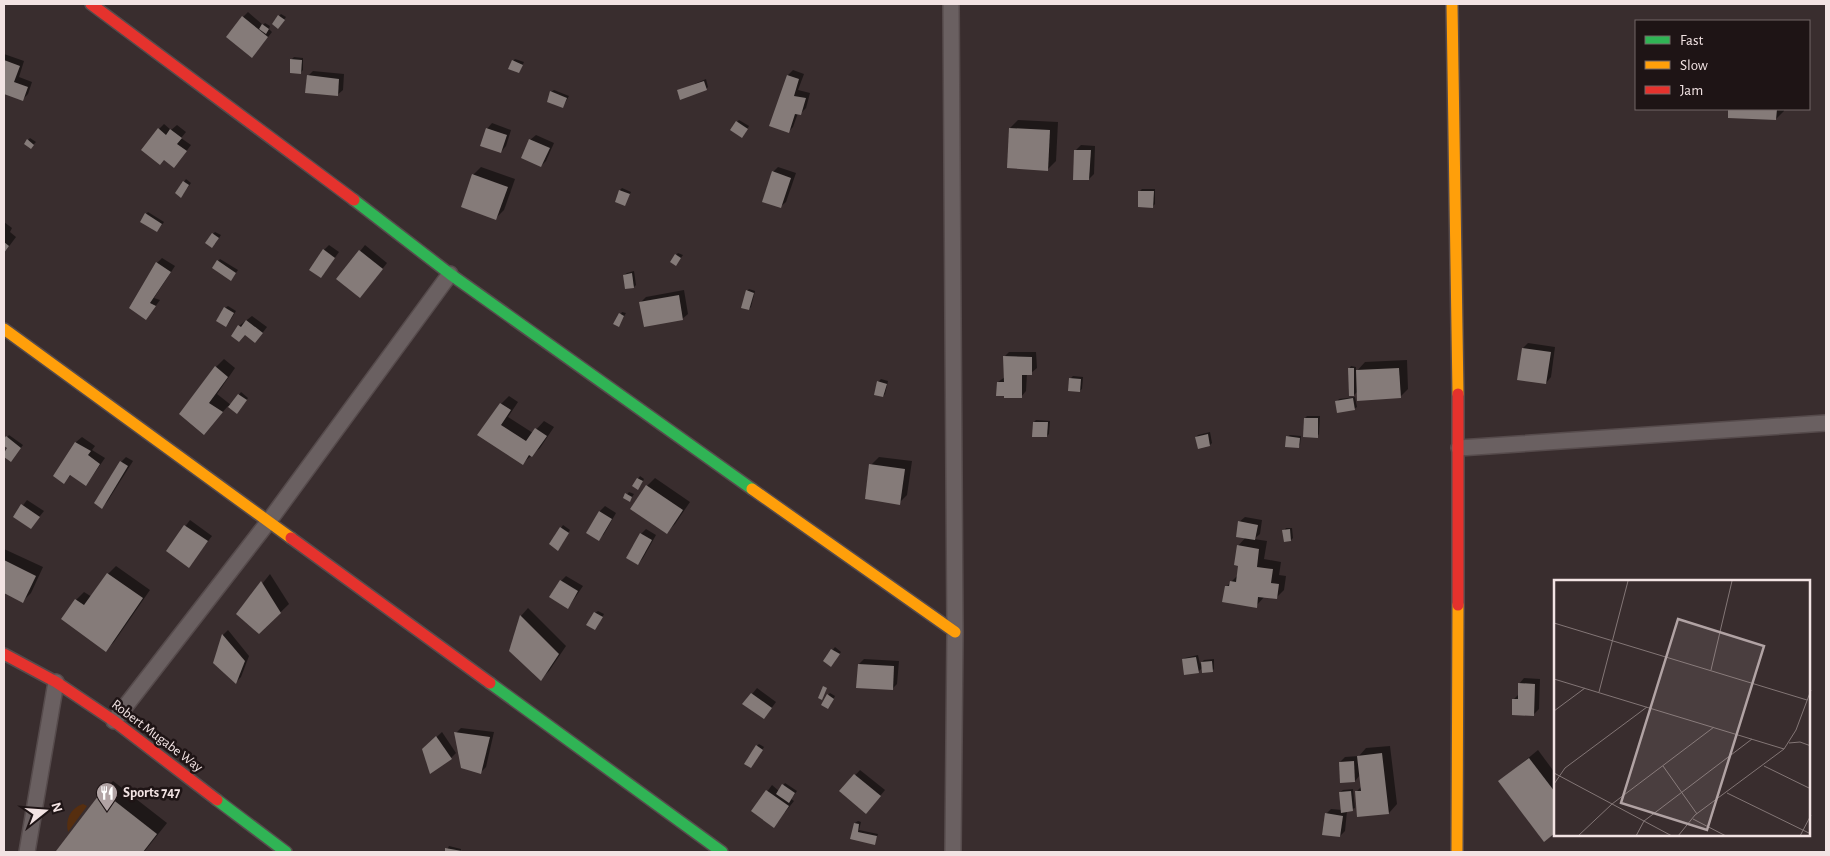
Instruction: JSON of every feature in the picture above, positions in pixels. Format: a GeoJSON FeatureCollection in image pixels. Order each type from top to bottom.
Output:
{"type":"FeatureCollection","features":[{"type":"Feature","properties":{"kind":"street"},"geometry":{"type":"LineString","coordinates":[[92,4],[387,224],[450,274],[955,632]]}},
{"type":"Feature","properties":{"kind":"street"},"geometry":{"type":"LineString","coordinates":[[951,4],[955,632],[952,852]]}},
{"type":"Feature","properties":{"kind":"street"},"geometry":{"type":"LineString","coordinates":[[1452,4],[1459,448],[1457,852]]}},
{"type":"Feature","properties":{"kind":"street"},"geometry":{"type":"LineString","coordinates":[[114,721],[269,520],[450,274]]}},
{"type":"Feature","properties":{"kind":"street"},"geometry":{"type":"LineString","coordinates":[[4,329],[269,520],[722,852]]}},
{"type":"Feature","properties":{"kind":"street"},"geometry":{"type":"LineString","coordinates":[[1459,448],[1826,423]]}},
{"type":"Feature","properties":{"kind":"street","name":"Robert Mugabe Way"},"geometry":{"type":"LineString","coordinates":[[4,654],[56,682],[114,721],[286,852]]}},
{"type":"Feature","properties":{"kind":"street"},"geometry":{"type":"LineString","coordinates":[[27,852],[56,682]]}},
{"type":"Feature","properties":{"kind":"shaded area"},"geometry":{"type":"Polygon","coordinates":[[[83,804],[87,806],[68,832],[67,823],[72,811],[83,804]]]}},
{"type":"Feature","properties":{"kind":"building"},"geometry":{"type":"Polygon","coordinates":[[[278,15],[285,20],[278,29],[272,24],[278,15]]]}},
{"type":"Feature","properties":{"kind":"building"},"geometry":{"type":"Polygon","coordinates":[[[242,16],[268,37],[252,58],[226,37],[242,16]]]}},
{"type":"Feature","properties":{"kind":"building"},"geometry":{"type":"Polygon","coordinates":[[[262,24],[269,29],[266,34],[259,29],[262,24]]]}},
{"type":"Feature","properties":{"kind":"building"},"geometry":{"type":"Polygon","coordinates":[[[290,59],[302,60],[301,74],[290,73],[290,59]]]}},
{"type":"Feature","properties":{"kind":"building"},"geometry":{"type":"Polygon","coordinates":[[[4,60],[20,66],[14,82],[28,87],[23,101],[4,94],[4,60]]]}},
{"type":"Feature","properties":{"kind":"building"},"geometry":{"type":"Polygon","coordinates":[[[512,60],[523,65],[519,73],[508,69],[512,60]]]}},
{"type":"Feature","properties":{"kind":"building"},"geometry":{"type":"Polygon","coordinates":[[[307,75],[339,79],[338,96],[305,93],[307,75]]]}},
{"type":"Feature","properties":{"kind":"building"},"geometry":{"type":"Polygon","coordinates":[[[787,75],[799,79],[794,96],[806,98],[801,115],[795,114],[789,133],[769,126],[787,75]]]}},
{"type":"Feature","properties":{"kind":"building"},"geometry":{"type":"Polygon","coordinates":[[[704,81],[707,90],[680,100],[677,90],[704,81]]]}},
{"type":"Feature","properties":{"kind":"building"},"geometry":{"type":"Polygon","coordinates":[[[550,91],[567,98],[563,108],[547,102],[550,91]]]}},
{"type":"Feature","properties":{"kind":"building"},"geometry":{"type":"Polygon","coordinates":[[[1728,110],[1777,110],[1776,120],[1728,118],[1728,110]]]}},
{"type":"Feature","properties":{"kind":"building"},"geometry":{"type":"Polygon","coordinates":[[[736,121],[748,129],[742,138],[730,130],[736,121]]]}},
{"type":"Feature","properties":{"kind":"building"},"geometry":{"type":"Polygon","coordinates":[[[158,128],[166,135],[170,129],[182,138],[177,144],[187,151],[174,168],[164,160],[160,165],[141,150],[158,128]]]}},
{"type":"Feature","properties":{"kind":"building"},"geometry":{"type":"Polygon","coordinates":[[[486,128],[507,135],[501,153],[480,146],[486,128]]]}},
{"type":"Feature","properties":{"kind":"building"},"geometry":{"type":"Polygon","coordinates":[[[1009,128],[1050,130],[1048,171],[1007,168],[1009,128]]]}},
{"type":"Feature","properties":{"kind":"building"},"geometry":{"type":"Polygon","coordinates":[[[27,139],[34,145],[31,149],[24,144],[27,139]]]}},
{"type":"Feature","properties":{"kind":"building"},"geometry":{"type":"Polygon","coordinates":[[[529,139],[550,148],[541,167],[521,158],[529,139]]]}},
{"type":"Feature","properties":{"kind":"building"},"geometry":{"type":"Polygon","coordinates":[[[1074,150],[1091,150],[1089,180],[1073,180],[1074,150]]]}},
{"type":"Feature","properties":{"kind":"building"},"geometry":{"type":"Polygon","coordinates":[[[772,171],[791,178],[781,208],[762,202],[772,171]]]}},
{"type":"Feature","properties":{"kind":"building"},"geometry":{"type":"Polygon","coordinates":[[[472,174],[508,187],[496,220],[461,207],[472,174]]]}},
{"type":"Feature","properties":{"kind":"building"},"geometry":{"type":"Polygon","coordinates":[[[183,181],[189,185],[181,198],[175,193],[183,181]]]}},
{"type":"Feature","properties":{"kind":"building"},"geometry":{"type":"Polygon","coordinates":[[[619,190],[630,194],[625,206],[615,202],[619,190]]]}},
{"type":"Feature","properties":{"kind":"building"},"geometry":{"type":"Polygon","coordinates":[[[1138,191],[1154,191],[1153,208],[1138,207],[1138,191]]]}},
{"type":"Feature","properties":{"kind":"building"},"geometry":{"type":"Polygon","coordinates":[[[145,213],[162,224],[157,232],[140,222],[145,213]]]}},
{"type":"Feature","properties":{"kind":"building"},"geometry":{"type":"Polygon","coordinates":[[[212,233],[219,238],[212,248],[205,243],[212,233]]]}},
{"type":"Feature","properties":{"kind":"building"},"geometry":{"type":"Polygon","coordinates":[[[4,242],[9,246],[4,253],[4,242]]]}},
{"type":"Feature","properties":{"kind":"building"},"geometry":{"type":"Polygon","coordinates":[[[323,249],[335,258],[321,278],[309,270],[323,249]]]}},
{"type":"Feature","properties":{"kind":"building"},"geometry":{"type":"Polygon","coordinates":[[[359,250],[383,269],[360,298],[336,279],[359,250]]]}},
{"type":"Feature","properties":{"kind":"building"},"geometry":{"type":"Polygon","coordinates":[[[675,254],[681,258],[676,266],[670,262],[675,254]]]}},
{"type":"Feature","properties":{"kind":"building"},"geometry":{"type":"Polygon","coordinates":[[[217,260],[236,273],[231,281],[212,268],[217,260]]]}},
{"type":"Feature","properties":{"kind":"building"},"geometry":{"type":"Polygon","coordinates":[[[156,262],[171,272],[150,303],[156,306],[146,320],[129,308],[156,262]]]}},
{"type":"Feature","properties":{"kind":"building"},"geometry":{"type":"Polygon","coordinates":[[[632,273],[634,288],[625,289],[623,275],[632,273]]]}},
{"type":"Feature","properties":{"kind":"building"},"geometry":{"type":"Polygon","coordinates":[[[746,290],[754,293],[749,310],[741,308],[746,290]]]}},
{"type":"Feature","properties":{"kind":"building"},"geometry":{"type":"Polygon","coordinates":[[[679,295],[683,320],[644,327],[639,302],[679,295]]]}},
{"type":"Feature","properties":{"kind":"building"},"geometry":{"type":"Polygon","coordinates":[[[224,307],[234,313],[226,327],[216,321],[224,307]]]}},
{"type":"Feature","properties":{"kind":"building"},"geometry":{"type":"Polygon","coordinates":[[[619,313],[624,316],[619,327],[613,324],[619,313]]]}},
{"type":"Feature","properties":{"kind":"building"},"geometry":{"type":"Polygon","coordinates":[[[246,320],[263,333],[255,343],[245,335],[239,342],[231,336],[238,325],[241,327],[246,320]]]}},
{"type":"Feature","properties":{"kind":"building"},"geometry":{"type":"Polygon","coordinates":[[[1522,348],[1551,352],[1546,384],[1517,380],[1522,348]]]}},
{"type":"Feature","properties":{"kind":"building"},"geometry":{"type":"Polygon","coordinates":[[[1003,356],[1032,357],[1032,375],[1022,375],[1022,398],[996,396],[997,382],[1004,382],[1003,356]]]}},
{"type":"Feature","properties":{"kind":"building"},"geometry":{"type":"Polygon","coordinates":[[[215,366],[228,377],[209,403],[223,412],[204,435],[179,414],[215,366]]]}},
{"type":"Feature","properties":{"kind":"building"},"geometry":{"type":"Polygon","coordinates":[[[1348,368],[1354,368],[1354,396],[1349,396],[1348,368]]]}},
{"type":"Feature","properties":{"kind":"building"},"geometry":{"type":"Polygon","coordinates":[[[1399,368],[1401,398],[1357,401],[1356,370],[1399,368]]]}},
{"type":"Feature","properties":{"kind":"building"},"geometry":{"type":"Polygon","coordinates":[[[1069,378],[1081,379],[1080,392],[1068,391],[1069,378]]]}},
{"type":"Feature","properties":{"kind":"building"},"geometry":{"type":"Polygon","coordinates":[[[877,381],[887,384],[883,397],[874,395],[877,381]]]}},
{"type":"Feature","properties":{"kind":"building"},"geometry":{"type":"Polygon","coordinates":[[[238,394],[247,400],[237,414],[228,407],[238,394]]]}},
{"type":"Feature","properties":{"kind":"building"},"geometry":{"type":"Polygon","coordinates":[[[1353,398],[1355,410],[1337,413],[1335,401],[1353,398]]]}},
{"type":"Feature","properties":{"kind":"building"},"geometry":{"type":"Polygon","coordinates":[[[500,403],[511,410],[501,425],[526,441],[535,428],[547,436],[532,457],[529,455],[523,465],[477,435],[500,403]]]}},
{"type":"Feature","properties":{"kind":"building"},"geometry":{"type":"Polygon","coordinates":[[[1304,418],[1318,418],[1318,438],[1303,437],[1304,418]]]}},
{"type":"Feature","properties":{"kind":"building"},"geometry":{"type":"Polygon","coordinates":[[[1033,422],[1048,422],[1047,437],[1032,437],[1033,422]]]}},
{"type":"Feature","properties":{"kind":"building"},"geometry":{"type":"Polygon","coordinates":[[[1208,434],[1210,446],[1198,449],[1195,437],[1208,434]]]}},
{"type":"Feature","properties":{"kind":"building"},"geometry":{"type":"Polygon","coordinates":[[[6,436],[21,448],[11,462],[4,457],[7,448],[4,446],[6,436]]]}},
{"type":"Feature","properties":{"kind":"building"},"geometry":{"type":"Polygon","coordinates":[[[1286,436],[1300,438],[1299,448],[1285,447],[1286,436]]]}},
{"type":"Feature","properties":{"kind":"building"},"geometry":{"type":"Polygon","coordinates":[[[75,442],[91,451],[88,455],[100,464],[86,486],[70,475],[64,484],[53,476],[75,442]]]}},
{"type":"Feature","properties":{"kind":"building"},"geometry":{"type":"Polygon","coordinates":[[[120,461],[128,466],[102,509],[94,503],[120,461]]]}},
{"type":"Feature","properties":{"kind":"building"},"geometry":{"type":"Polygon","coordinates":[[[869,464],[905,469],[900,505],[865,499],[869,464]]]}},
{"type":"Feature","properties":{"kind":"building"},"geometry":{"type":"Polygon","coordinates":[[[637,478],[643,481],[638,490],[632,486],[637,478]]]}},
{"type":"Feature","properties":{"kind":"building"},"geometry":{"type":"Polygon","coordinates":[[[646,485],[683,510],[667,534],[630,509],[646,485]]]}},
{"type":"Feature","properties":{"kind":"building"},"geometry":{"type":"Polygon","coordinates":[[[625,493],[632,497],[630,502],[623,498],[625,493]]]}},
{"type":"Feature","properties":{"kind":"building"},"geometry":{"type":"Polygon","coordinates":[[[21,504],[40,517],[31,529],[13,517],[21,504]]]}},
{"type":"Feature","properties":{"kind":"building"},"geometry":{"type":"Polygon","coordinates":[[[599,511],[612,519],[599,541],[586,533],[599,511]]]}},
{"type":"Feature","properties":{"kind":"building"},"geometry":{"type":"Polygon","coordinates":[[[1238,521],[1258,525],[1255,540],[1236,537],[1238,521]]]}},
{"type":"Feature","properties":{"kind":"building"},"geometry":{"type":"Polygon","coordinates":[[[184,525],[208,541],[189,568],[166,551],[184,525]]]}},
{"type":"Feature","properties":{"kind":"building"},"geometry":{"type":"Polygon","coordinates":[[[560,527],[569,533],[558,551],[549,544],[560,527]]]}},
{"type":"Feature","properties":{"kind":"building"},"geometry":{"type":"Polygon","coordinates":[[[1290,529],[1291,541],[1284,542],[1282,530],[1290,529]]]}},
{"type":"Feature","properties":{"kind":"building"},"geometry":{"type":"Polygon","coordinates":[[[640,533],[652,540],[638,565],[626,558],[640,533]]]}},
{"type":"Feature","properties":{"kind":"building"},"geometry":{"type":"Polygon","coordinates":[[[1237,545],[1259,549],[1257,567],[1273,569],[1271,583],[1279,584],[1277,599],[1258,597],[1257,608],[1222,602],[1225,586],[1229,586],[1230,581],[1236,582],[1238,566],[1234,565],[1237,545]]]}},
{"type":"Feature","properties":{"kind":"building"},"geometry":{"type":"Polygon","coordinates":[[[4,560],[36,576],[23,603],[4,593],[4,560]]]}},
{"type":"Feature","properties":{"kind":"building"},"geometry":{"type":"Polygon","coordinates":[[[107,573],[143,598],[106,652],[61,619],[75,599],[84,605],[107,573]]]}},
{"type":"Feature","properties":{"kind":"building"},"geometry":{"type":"Polygon","coordinates":[[[560,580],[578,591],[568,609],[549,597],[560,580]]]}},
{"type":"Feature","properties":{"kind":"building"},"geometry":{"type":"Polygon","coordinates":[[[261,581],[281,613],[259,634],[236,614],[261,581]]]}},
{"type":"Feature","properties":{"kind":"building"},"geometry":{"type":"Polygon","coordinates":[[[594,612],[603,617],[595,630],[586,625],[594,612]]]}},
{"type":"Feature","properties":{"kind":"building"},"geometry":{"type":"Polygon","coordinates":[[[520,615],[559,654],[541,681],[509,651],[520,615]]]}},
{"type":"Feature","properties":{"kind":"building"},"geometry":{"type":"Polygon","coordinates":[[[222,634],[245,661],[236,684],[213,663],[222,634]]]}},
{"type":"Feature","properties":{"kind":"building"},"geometry":{"type":"Polygon","coordinates":[[[831,649],[840,654],[831,667],[823,661],[831,649]]]}},
{"type":"Feature","properties":{"kind":"building"},"geometry":{"type":"Polygon","coordinates":[[[1196,657],[1199,673],[1184,675],[1182,659],[1196,657]]]}},
{"type":"Feature","properties":{"kind":"building"},"geometry":{"type":"Polygon","coordinates":[[[1212,661],[1213,672],[1202,673],[1201,662],[1212,661]]]}},
{"type":"Feature","properties":{"kind":"building"},"geometry":{"type":"Polygon","coordinates":[[[858,664],[894,666],[893,690],[856,688],[858,664]]]}},
{"type":"Feature","properties":{"kind":"building"},"geometry":{"type":"Polygon","coordinates":[[[1518,683],[1535,684],[1534,716],[1512,715],[1512,699],[1518,699],[1518,683]]]}},
{"type":"Feature","properties":{"kind":"building"},"geometry":{"type":"Polygon","coordinates":[[[823,686],[827,688],[822,700],[818,698],[823,686]]]}},
{"type":"Feature","properties":{"kind":"building"},"geometry":{"type":"Polygon","coordinates":[[[751,693],[772,708],[764,719],[742,704],[751,693]]]}},
{"type":"Feature","properties":{"kind":"building"},"geometry":{"type":"Polygon","coordinates":[[[827,694],[834,699],[828,709],[821,705],[827,694]]]}},
{"type":"Feature","properties":{"kind":"building"},"geometry":{"type":"Polygon","coordinates":[[[454,732],[490,737],[481,774],[461,768],[454,732]]]}},
{"type":"Feature","properties":{"kind":"building"},"geometry":{"type":"Polygon","coordinates":[[[436,736],[452,759],[430,774],[422,749],[436,736]]]}},
{"type":"Feature","properties":{"kind":"building"},"geometry":{"type":"Polygon","coordinates":[[[756,745],[763,750],[751,768],[744,764],[756,745]]]}},
{"type":"Feature","properties":{"kind":"building"},"geometry":{"type":"Polygon","coordinates":[[[1382,753],[1389,814],[1357,817],[1355,791],[1361,791],[1357,756],[1382,753]]]}},
{"type":"Feature","properties":{"kind":"building"},"geometry":{"type":"Polygon","coordinates":[[[1529,758],[1554,791],[1554,834],[1544,842],[1498,781],[1529,758]]]}},
{"type":"Feature","properties":{"kind":"building"},"geometry":{"type":"Polygon","coordinates":[[[1354,761],[1355,782],[1340,783],[1339,762],[1354,761]]]}},
{"type":"Feature","properties":{"kind":"building"},"geometry":{"type":"Polygon","coordinates":[[[854,774],[881,796],[866,814],[839,791],[854,774]]]}},
{"type":"Feature","properties":{"kind":"building"},"geometry":{"type":"Polygon","coordinates":[[[782,784],[795,793],[789,803],[776,794],[782,784]]]}},
{"type":"Feature","properties":{"kind":"building"},"geometry":{"type":"Polygon","coordinates":[[[766,790],[789,806],[774,828],[751,811],[766,790]]]}},
{"type":"Feature","properties":{"kind":"building","name":"Sports 747"},"geometry":{"type":"Polygon","coordinates":[[[102,791],[157,834],[143,852],[56,851],[102,791]]]}},
{"type":"Feature","properties":{"kind":"building"},"geometry":{"type":"Polygon","coordinates":[[[1351,791],[1353,811],[1341,813],[1339,792],[1351,791]]]}},
{"type":"Feature","properties":{"kind":"building"},"geometry":{"type":"Polygon","coordinates":[[[1325,813],[1343,816],[1340,837],[1322,835],[1325,813]]]}},
{"type":"Feature","properties":{"kind":"building"},"geometry":{"type":"Polygon","coordinates":[[[854,823],[859,824],[858,832],[877,836],[875,845],[850,839],[854,823]]]}},
{"type":"Feature","properties":{"kind":"building"},"geometry":{"type":"Polygon","coordinates":[[[445,848],[462,851],[462,852],[445,852],[445,848]]]}},
{"type":"Feature","properties":{"kind":"traffic: fast"},"geometry":{"type":"LineString","coordinates":[[354,200],[450,274],[752,489]]}},
{"type":"Feature","properties":{"kind":"traffic: fast"},"geometry":{"type":"LineString","coordinates":[[490,683],[722,852]]}},
{"type":"Feature","properties":{"kind":"traffic: fast"},"geometry":{"type":"LineString","coordinates":[[217,800],[286,852]]}},
{"type":"Feature","properties":{"kind":"traffic: slow"},"geometry":{"type":"LineString","coordinates":[[1452,4],[1458,394]]}},
{"type":"Feature","properties":{"kind":"traffic: slow"},"geometry":{"type":"LineString","coordinates":[[4,329],[291,538]]}},
{"type":"Feature","properties":{"kind":"traffic: slow"},"geometry":{"type":"LineString","coordinates":[[752,489],[955,632]]}},
{"type":"Feature","properties":{"kind":"traffic: slow"},"geometry":{"type":"LineString","coordinates":[[1457,852],[1458,605]]}},
{"type":"Feature","properties":{"kind":"traffic: jam"},"geometry":{"type":"LineString","coordinates":[[91,4],[354,200]]}},
{"type":"Feature","properties":{"kind":"traffic: jam"},"geometry":{"type":"LineString","coordinates":[[1458,394],[1458,605]]}},
{"type":"Feature","properties":{"kind":"traffic: jam"},"geometry":{"type":"LineString","coordinates":[[291,538],[490,683]]}},
{"type":"Feature","properties":{"kind":"traffic: jam"},"geometry":{"type":"LineString","coordinates":[[4,654],[56,682],[114,721],[217,800]]}},
{"type":"Feature","properties":{"kind":"place","name":"Sports 747"},"geometry":{"type":"Point","coordinates":[107,812]}}]}
